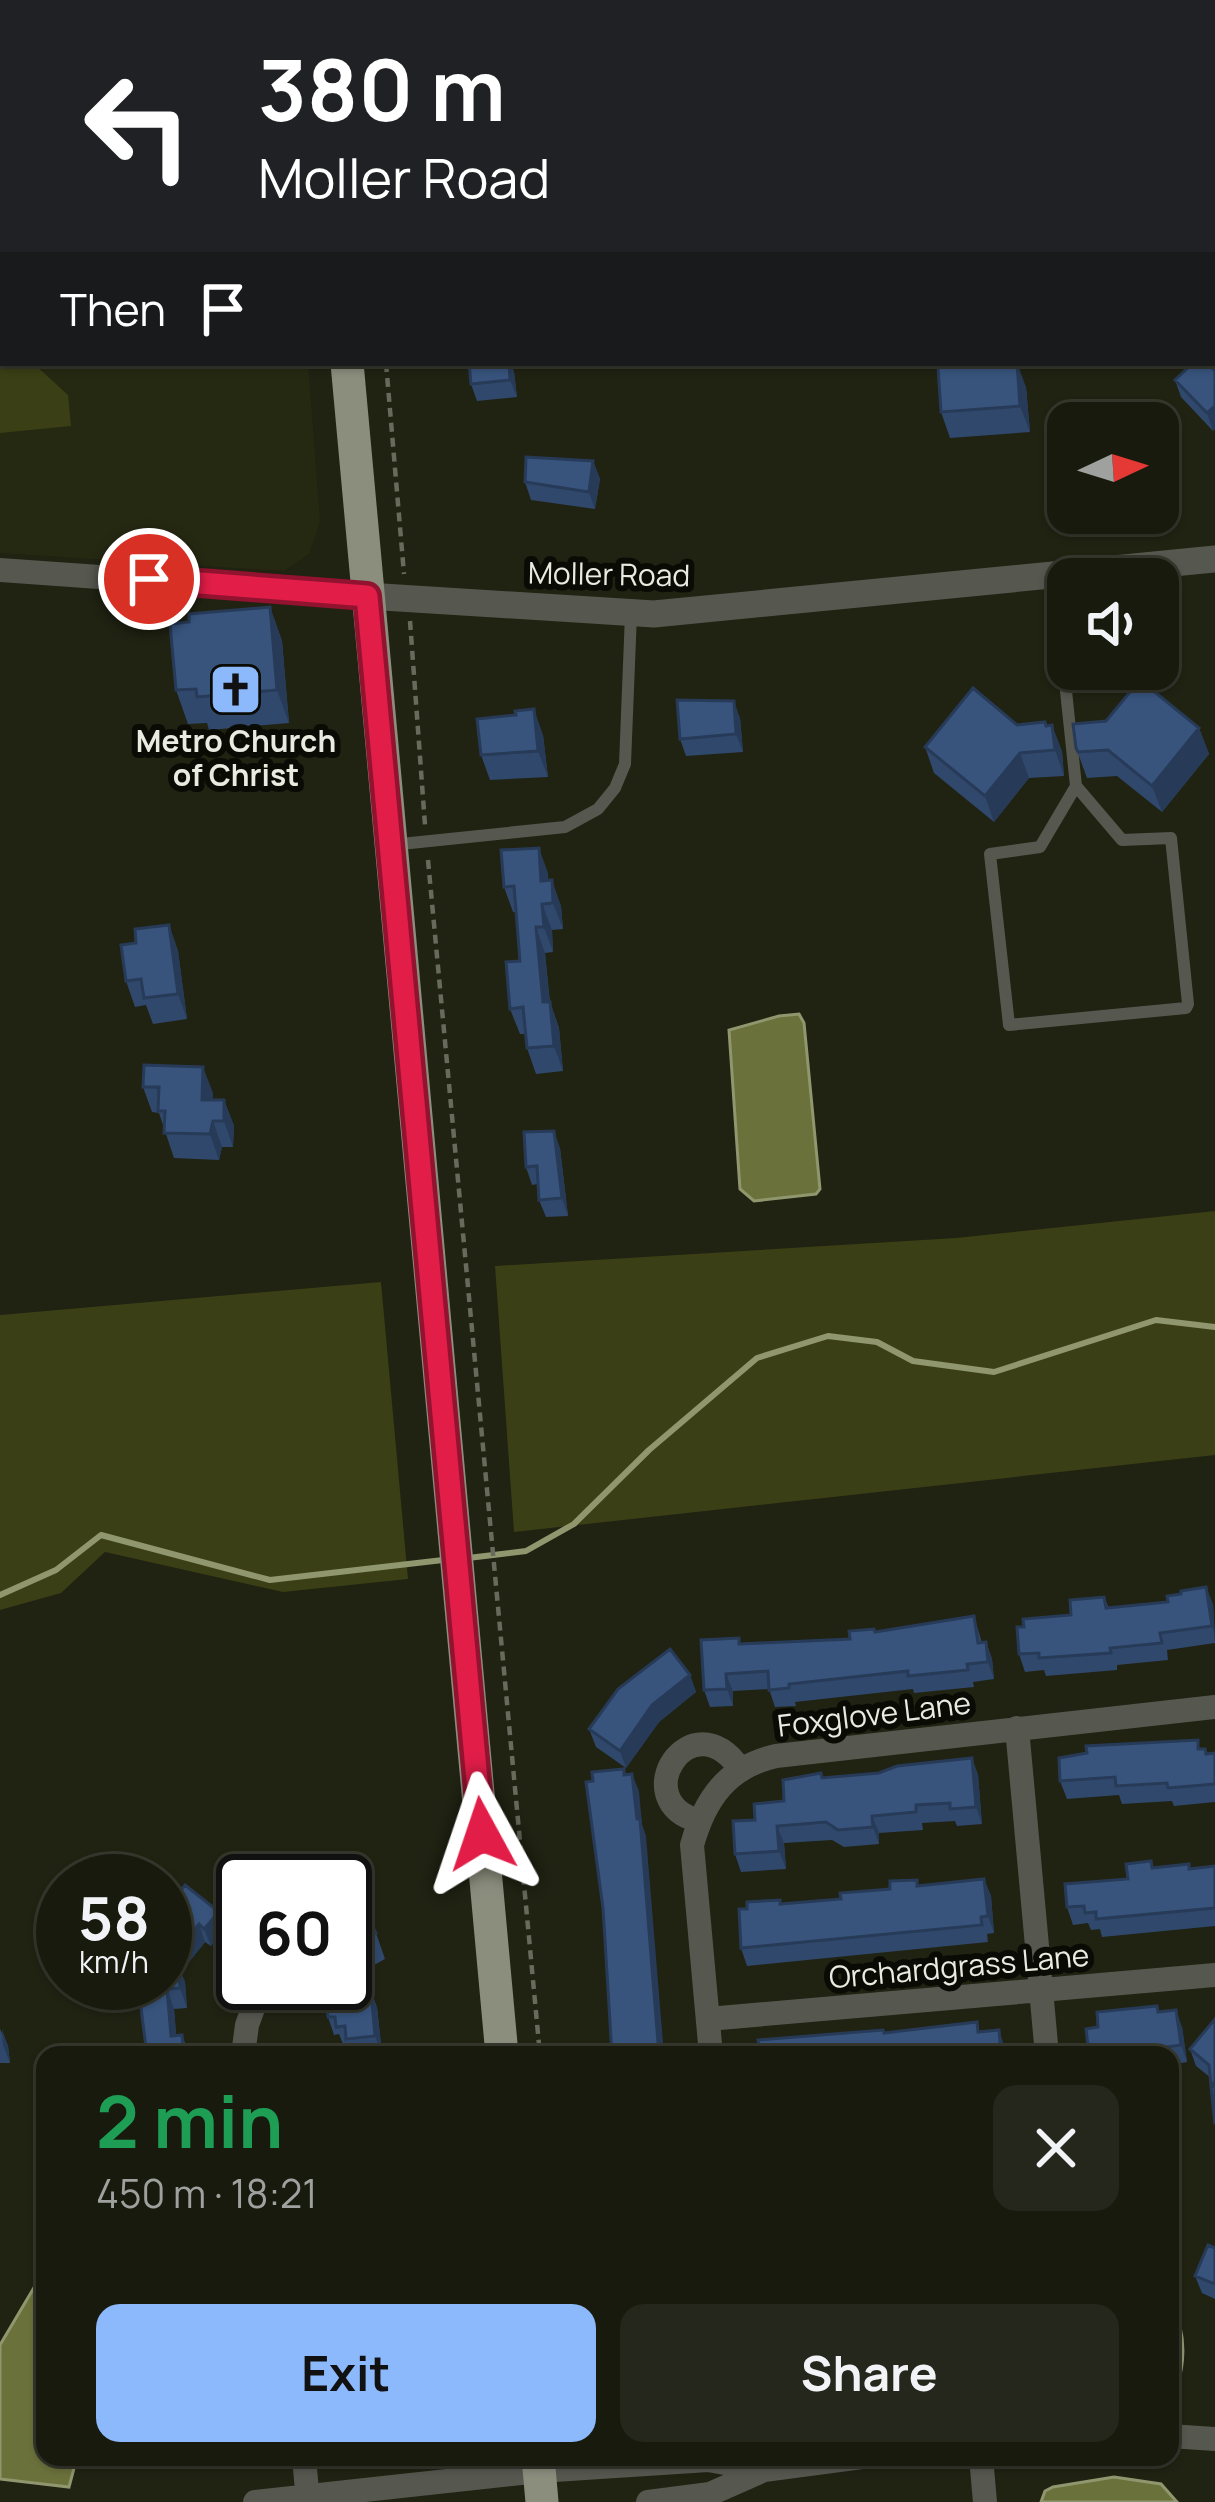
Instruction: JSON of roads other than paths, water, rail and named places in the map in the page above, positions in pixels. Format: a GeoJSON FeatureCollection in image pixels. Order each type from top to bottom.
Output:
{"type":"FeatureCollection","features":[{"type":"Feature","properties":{"kind":"main road"},"geometry":{"type":"LineString","coordinates":[[347,366],[501,2046]]}},
{"type":"Feature","properties":{"kind":"street","name":"Moller Road"},"geometry":{"type":"LineString","coordinates":[[1179,563],[1215,559]]}},
{"type":"Feature","properties":{"kind":"street","name":"Moller Road"},"geometry":{"type":"LineString","coordinates":[[0,570],[631,614],[1047,577]]}},
{"type":"Feature","properties":{"kind":"street","name":"Foxglove Lane"},"geometry":{"type":"LineString","coordinates":[[740,1769],[776,1756],[1215,1707]]}},
{"type":"Feature","properties":{"kind":"street"},"geometry":{"type":"LineString","coordinates":[[1017,1728],[1045,2046]]}},
{"type":"Feature","properties":{"kind":"street"},"geometry":{"type":"LineString","coordinates":[[699,1821],[673,1806],[665,1786],[669,1766],[691,1747],[716,1746],[740,1769],[712,1794],[692,1845],[710,2046]]}},
{"type":"Feature","properties":{"kind":"street","name":"Orchardgrass Lane"},"geometry":{"type":"LineString","coordinates":[[708,2019],[1215,1975]]}},
{"type":"Feature","properties":{"kind":"street"},"geometry":{"type":"LineString","coordinates":[[244,2046],[252,2010]]}},
{"type":"Feature","properties":{"kind":"street"},"geometry":{"type":"LineString","coordinates":[[1179,2437],[1215,2440]]}},
{"type":"Feature","properties":{"kind":"street"},"geometry":{"type":"LineString","coordinates":[[305,2466],[308,2499]]}},
{"type":"Feature","properties":{"kind":"street"},"geometry":{"type":"LineString","coordinates":[[255,2502],[649,2466]]}},
{"type":"Feature","properties":{"kind":"street"},"geometry":{"type":"LineString","coordinates":[[742,2466],[764,2470]]}},
{"type":"Feature","properties":{"kind":"street"},"geometry":{"type":"LineString","coordinates":[[648,2502],[710,2494],[764,2470],[794,2466]]}},
{"type":"Feature","properties":{"kind":"street"},"geometry":{"type":"LineString","coordinates":[[982,2466],[985,2502]]}},
{"type":"Feature","properties":{"kind":"lane"},"geometry":{"type":"LineString","coordinates":[[390,845],[565,826],[598,808],[615,788],[625,764],[631,614]]}},
{"type":"Feature","properties":{"kind":"lane"},"geometry":{"type":"LineString","coordinates":[[1066,690],[1076,786],[1121,840],[1171,838],[1188,1004],[1186,1008],[1010,1025],[990,854],[1040,847],[1076,786]]}},
{"type":"Feature","properties":{"kind":"waterway"},"geometry":{"type":"LineString","coordinates":[[468,1558],[526,1551],[574,1524],[649,1450],[757,1358],[828,1336],[877,1342],[913,1361],[994,1372],[1156,1320],[1215,1327]]}},
{"type":"Feature","properties":{"kind":"waterway"},"geometry":{"type":"LineString","coordinates":[[0,1595],[56,1570],[101,1535],[270,1580],[443,1560]]}},
{"type":"Feature","properties":{"kind":"place","name":"Metro Church of Christ"},"geometry":{"type":"Point","coordinates":[236,690]}}]}
